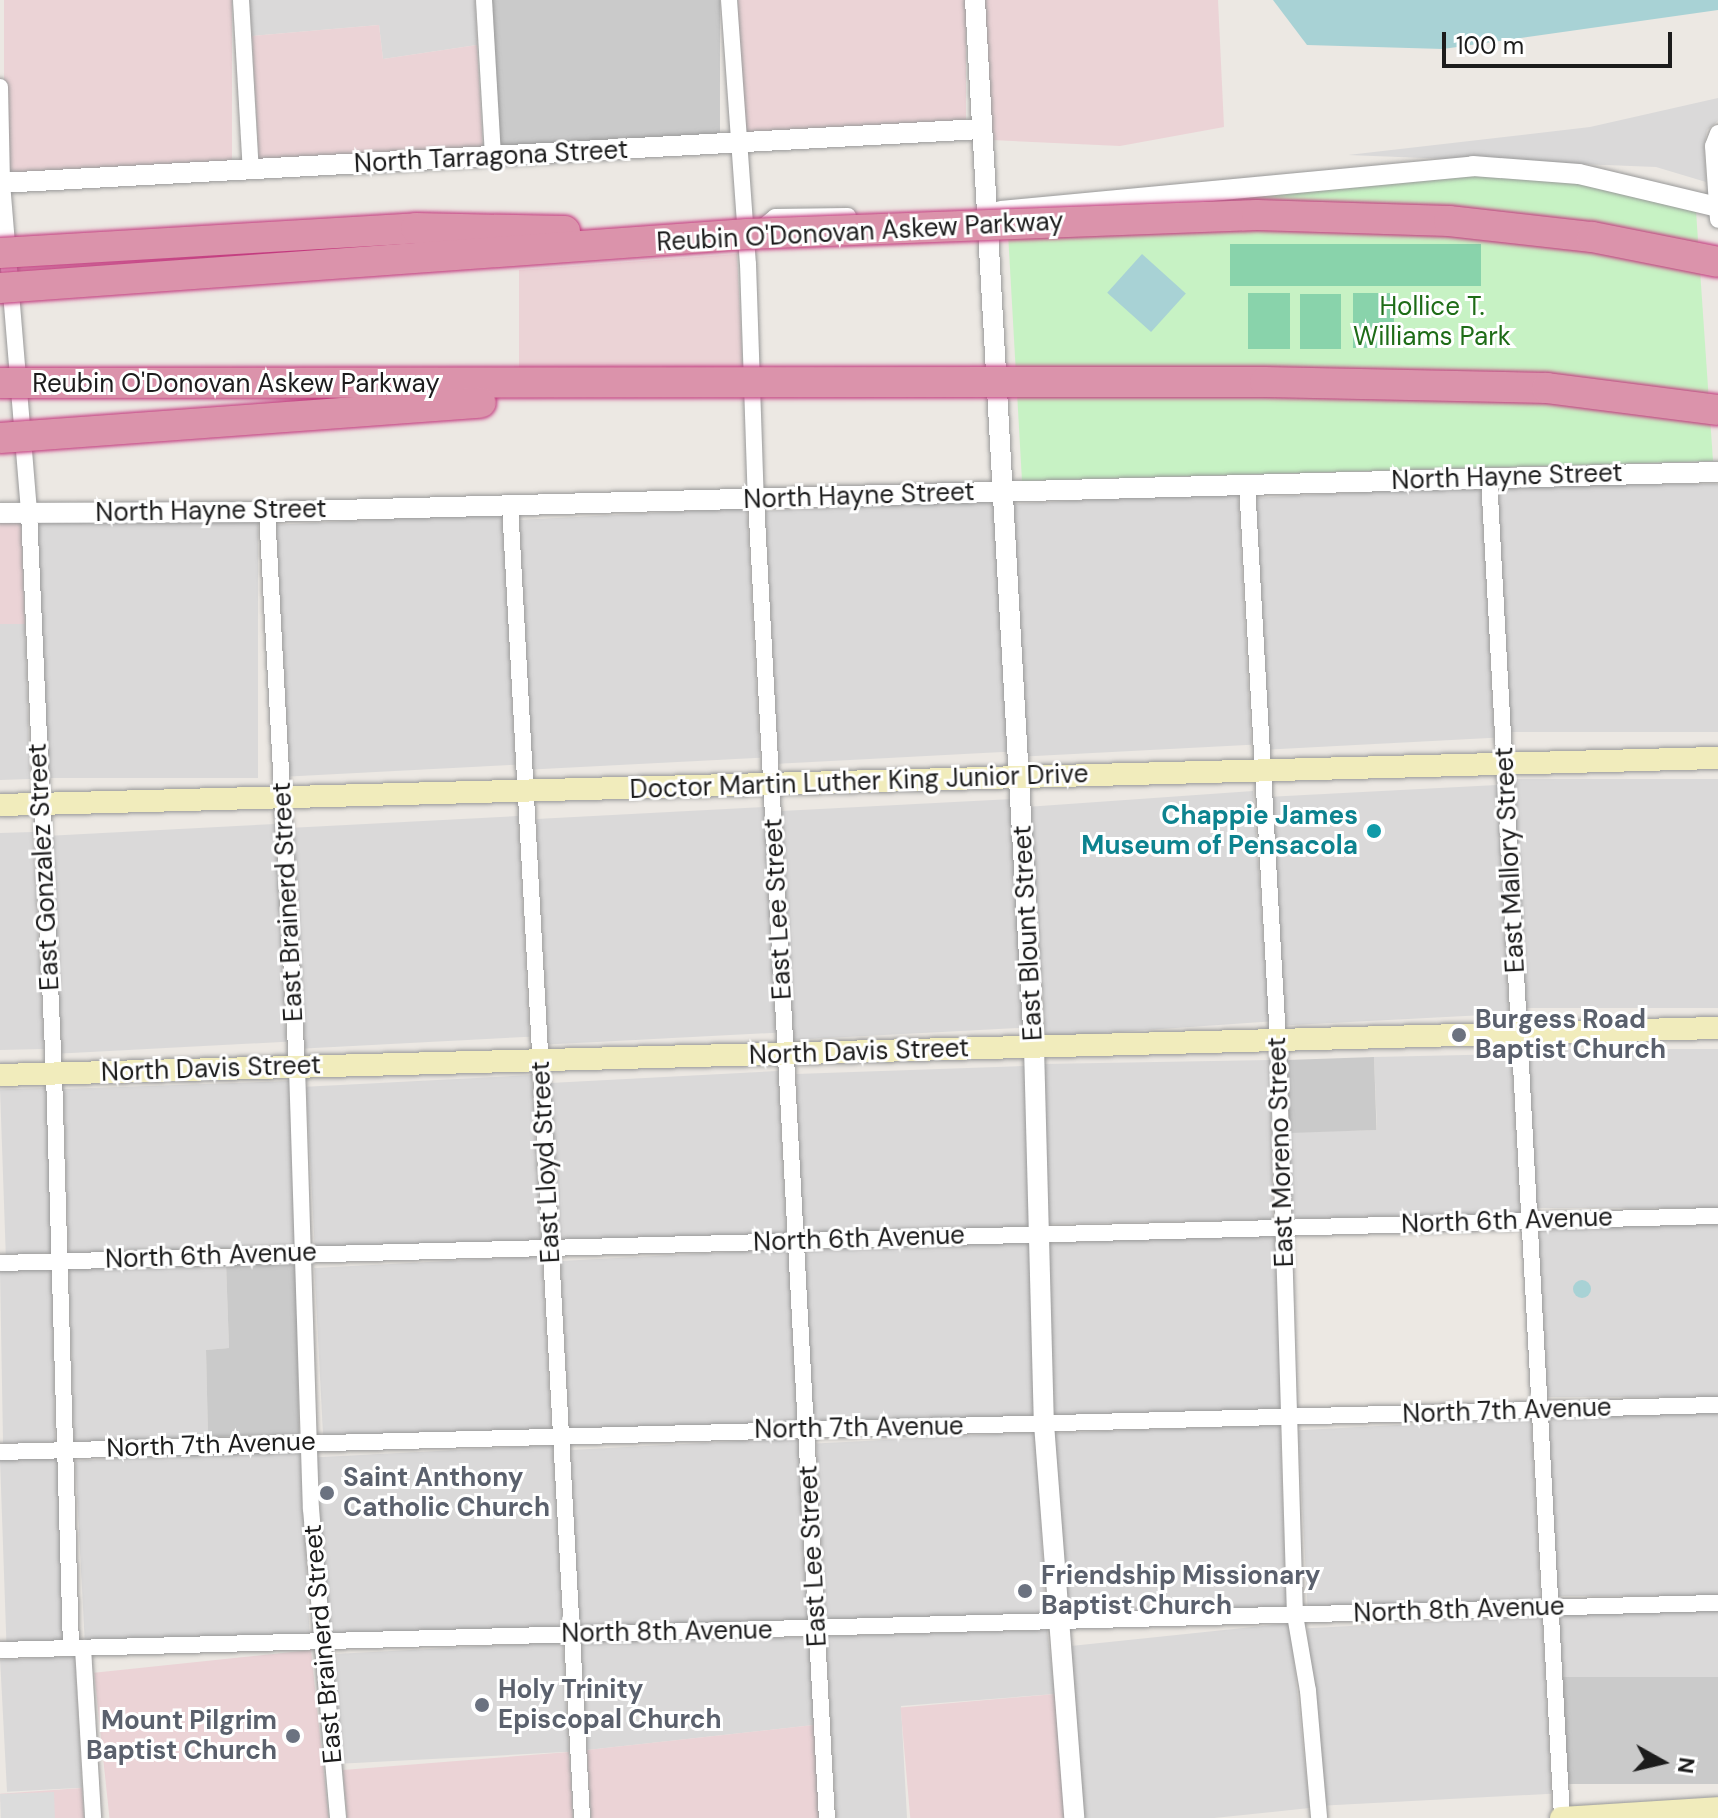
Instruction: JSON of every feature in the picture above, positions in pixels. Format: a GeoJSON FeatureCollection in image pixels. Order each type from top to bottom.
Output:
{"type":"FeatureCollection","features":[{"type":"Feature","properties":{"kind":"highway","name":"Reubin O'Donovan Askew Parkway"},"geometry":{"type":"LineString","coordinates":[[0,288],[747,249],[1272,216],[1449,221],[1592,237],[1718,262]]}},
{"type":"Feature","properties":{"kind":"highway"},"geometry":{"type":"LineString","coordinates":[[0,253],[416,228],[747,249]]}},
{"type":"Feature","properties":{"kind":"highway","name":"Reubin O'Donovan Askew Parkway"},"geometry":{"type":"LineString","coordinates":[[0,383],[1265,382],[1547,388],[1718,410]]}},
{"type":"Feature","properties":{"kind":"highway"},"geometry":{"type":"LineString","coordinates":[[0,438],[427,405],[738,397],[878,383]]}},
{"type":"Feature","properties":{"kind":"main road","name":"Doctor Martin Luther King Junior Drive"},"geometry":{"type":"LineString","coordinates":[[0,805],[1718,758]]}},
{"type":"Feature","properties":{"kind":"main road","name":"North Davis Street"},"geometry":{"type":"LineString","coordinates":[[0,1075],[1718,1028]]}},
{"type":"Feature","properties":{"kind":"main road"},"geometry":{"type":"LineString","coordinates":[[1561,1818],[1718,1808]]}},
{"type":"Feature","properties":{"kind":"street"},"geometry":{"type":"LineString","coordinates":[[241,0],[251,171]]}},
{"type":"Feature","properties":{"kind":"street"},"geometry":{"type":"LineString","coordinates":[[484,0],[493,157]]}},
{"type":"Feature","properties":{"kind":"street","name":"East Lee Street"},"geometry":{"type":"LineString","coordinates":[[729,0],[747,249],[756,500],[827,1818]]}},
{"type":"Feature","properties":{"kind":"street","name":"East Blount Street"},"geometry":{"type":"LineString","coordinates":[[975,0],[1034,1047],[1044,1424],[1055,1622],[1074,1818]]}},
{"type":"Feature","properties":{"kind":"street","name":"East Gonzalez Street"},"geometry":{"type":"LineString","coordinates":[[0,87],[1,183],[29,512],[54,1074],[66,1450],[77,1648],[93,1818]]}},
{"type":"Feature","properties":{"kind":"street","name":"North Tarragona Street"},"geometry":{"type":"LineString","coordinates":[[1,183],[982,129]]}},
{"type":"Feature","properties":{"kind":"street"},"geometry":{"type":"LineString","coordinates":[[1718,133],[1713,146],[1718,220]]}},
{"type":"Feature","properties":{"kind":"street"},"geometry":{"type":"LineString","coordinates":[[747,249],[759,229],[775,217],[986,213],[1473,166],[1579,174],[1718,207]]}},
{"type":"Feature","properties":{"kind":"street","name":"North Hayne Street"},"geometry":{"type":"LineString","coordinates":[[0,513],[267,512],[1718,472]]}},
{"type":"Feature","properties":{"kind":"street","name":"East Mallory Street"},"geometry":{"type":"LineString","coordinates":[[1489,478],[1561,1818]]}},
{"type":"Feature","properties":{"kind":"street","name":"East Moreno Street"},"geometry":{"type":"LineString","coordinates":[[1247,484],[1260,771],[1278,1040],[1295,1615],[1308,1691],[1319,1818]]}},
{"type":"Feature","properties":{"kind":"street","name":"East Lloyd Street"},"geometry":{"type":"LineString","coordinates":[[510,505],[582,1818]]}},
{"type":"Feature","properties":{"kind":"street","name":"East Brainerd Street"},"geometry":{"type":"LineString","coordinates":[[267,512],[297,1067],[305,1253],[308,1442],[319,1642],[338,1818]]}},
{"type":"Feature","properties":{"kind":"street","name":"North 6th Avenue"},"geometry":{"type":"LineString","coordinates":[[0,1263],[1718,1216]]}},
{"type":"Feature","properties":{"kind":"street","name":"North 7th Avenue"},"geometry":{"type":"LineString","coordinates":[[0,1452],[1718,1405]]}},
{"type":"Feature","properties":{"kind":"street","name":"North 8th Avenue"},"geometry":{"type":"LineString","coordinates":[[0,1650],[1718,1603]]}},
{"type":"Feature","properties":{"kind":"shaded area"},"geometry":{"type":"Polygon","coordinates":[[[4,0],[232,0],[232,175],[4,175],[4,0]]]}},
{"type":"Feature","properties":{"kind":"shaded area"},"geometry":{"type":"Polygon","coordinates":[[[249,0],[475,0],[477,45],[383,59],[379,25],[252,36],[249,0]]]}},
{"type":"Feature","properties":{"kind":"shaded area"},"geometry":{"type":"Polygon","coordinates":[[[492,0],[720,0],[720,149],[492,149],[492,0]]]}},
{"type":"Feature","properties":{"kind":"shaded area"},"geometry":{"type":"Polygon","coordinates":[[[738,0],[966,0],[966,135],[738,135],[738,0]]]}},
{"type":"Feature","properties":{"kind":"shaded area"},"geometry":{"type":"Polygon","coordinates":[[[984,0],[1218,0],[1224,127],[1120,146],[992,140],[984,0]]]}},
{"type":"Feature","properties":{"kind":"shaded area"},"geometry":{"type":"Polygon","coordinates":[[[379,25],[383,59],[477,45],[483,149],[259,162],[252,36],[379,25]]]}},
{"type":"Feature","properties":{"kind":"shaded area"},"geometry":{"type":"Polygon","coordinates":[[[1718,98],[1718,121],[1707,130],[1704,146],[1706,182],[1656,167],[1348,155],[1590,127],[1718,98]]]}},
{"type":"Feature","properties":{"kind":"shaded area"},"geometry":{"type":"Polygon","coordinates":[[[737,254],[743,373],[519,375],[519,270],[737,254]]]}},
{"type":"Feature","properties":{"kind":"shaded area"},"geometry":{"type":"Polygon","coordinates":[[[1499,484],[1718,484],[1718,732],[1499,732],[1499,484]]]}},
{"type":"Feature","properties":{"kind":"shaded area"},"geometry":{"type":"Polygon","coordinates":[[[1481,486],[1494,738],[1269,749],[1256,498],[1481,486]]]}},
{"type":"Feature","properties":{"kind":"shaded area"},"geometry":{"type":"Polygon","coordinates":[[[1238,492],[1251,745],[1026,756],[1012,504],[1238,492]]]}},
{"type":"Feature","properties":{"kind":"shaded area"},"geometry":{"type":"Polygon","coordinates":[[[994,499],[1007,752],[779,764],[765,511],[994,499]]]}},
{"type":"Feature","properties":{"kind":"shaded area"},"geometry":{"type":"Polygon","coordinates":[[[747,508],[760,758],[532,770],[519,520],[747,508]]]}},
{"type":"Feature","properties":{"kind":"shaded area"},"geometry":{"type":"Polygon","coordinates":[[[502,513],[515,765],[289,776],[276,525],[502,513]]]}},
{"type":"Feature","properties":{"kind":"shaded area"},"geometry":{"type":"Polygon","coordinates":[[[38,520],[258,520],[258,778],[38,778],[38,520]]]}},
{"type":"Feature","properties":{"kind":"shaded area"},"geometry":{"type":"Polygon","coordinates":[[[0,521],[21,521],[25,624],[0,624],[0,521]]]}},
{"type":"Feature","properties":{"kind":"shaded area"},"geometry":{"type":"Polygon","coordinates":[[[0,624],[25,624],[30,779],[0,780],[0,624]]]}},
{"type":"Feature","properties":{"kind":"shaded area"},"geometry":{"type":"Polygon","coordinates":[[[1515,779],[1718,779],[1718,1008],[1515,1008],[1515,779]]]}},
{"type":"Feature","properties":{"kind":"shaded area"},"geometry":{"type":"Polygon","coordinates":[[[1497,785],[1509,1014],[1283,1026],[1271,797],[1497,785]]]}},
{"type":"Feature","properties":{"kind":"shaded area"},"geometry":{"type":"Polygon","coordinates":[[[1253,791],[1269,1021],[1046,1037],[1030,807],[1253,791]]]}},
{"type":"Feature","properties":{"kind":"shaded area"},"geometry":{"type":"Polygon","coordinates":[[[1012,799],[1024,1028],[793,1040],[781,811],[1012,799]]]}},
{"type":"Feature","properties":{"kind":"shaded area"},"geometry":{"type":"Polygon","coordinates":[[[764,807],[776,1033],[548,1045],[536,819],[764,807]]]}},
{"type":"Feature","properties":{"kind":"shaded area"},"geometry":{"type":"Polygon","coordinates":[[[518,816],[530,1037],[305,1048],[293,828],[518,816]]]}},
{"type":"Feature","properties":{"kind":"shaded area"},"geometry":{"type":"Polygon","coordinates":[[[275,824],[286,1042],[62,1053],[50,836],[275,824]]]}},
{"type":"Feature","properties":{"kind":"shaded area"},"geometry":{"type":"Polygon","coordinates":[[[33,832],[44,1049],[0,1050],[0,833],[33,832]]]}},
{"type":"Feature","properties":{"kind":"shaded area"},"geometry":{"type":"Polygon","coordinates":[[[1529,1049],[1718,1049],[1718,1208],[1529,1208],[1529,1049]]]}},
{"type":"Feature","properties":{"kind":"shaded area"},"geometry":{"type":"Polygon","coordinates":[[[1512,1054],[1520,1213],[1292,1219],[1289,1132],[1377,1130],[1374,1057],[1512,1054]]]}},
{"type":"Feature","properties":{"kind":"shaded area"},"geometry":{"type":"Polygon","coordinates":[[[1374,1057],[1377,1130],[1290,1133],[1287,1060],[1374,1057]]]}},
{"type":"Feature","properties":{"kind":"shaded area"},"geometry":{"type":"Polygon","coordinates":[[[1270,1060],[1273,1220],[1046,1224],[1043,1064],[1270,1060]]]}},
{"type":"Feature","properties":{"kind":"shaded area"},"geometry":{"type":"Polygon","coordinates":[[[1025,1066],[1031,1227],[802,1235],[796,1074],[1025,1066]]]}},
{"type":"Feature","properties":{"kind":"shaded area"},"geometry":{"type":"Polygon","coordinates":[[[778,1071],[787,1234],[559,1246],[550,1083],[778,1071]]]}},
{"type":"Feature","properties":{"kind":"shaded area"},"geometry":{"type":"Polygon","coordinates":[[[532,1075],[541,1241],[315,1253],[306,1087],[532,1075]]]}},
{"type":"Feature","properties":{"kind":"shaded area"},"geometry":{"type":"Polygon","coordinates":[[[289,1081],[295,1246],[69,1254],[63,1089],[289,1081]]]}},
{"type":"Feature","properties":{"kind":"shaded area"},"geometry":{"type":"Polygon","coordinates":[[[46,1088],[52,1253],[6,1255],[0,1090],[46,1088]]]}},
{"type":"Feature","properties":{"kind":"shaded area"},"geometry":{"type":"Polygon","coordinates":[[[1539,1223],[1718,1223],[1718,1397],[1539,1397],[1539,1223]]]}},
{"type":"Feature","properties":{"kind":"shaded area"},"geometry":{"type":"Polygon","coordinates":[[[1275,1235],[1281,1410],[1054,1418],[1048,1243],[1275,1235]]]}},
{"type":"Feature","properties":{"kind":"shaded area"},"geometry":{"type":"Polygon","coordinates":[[[1030,1242],[1036,1416],[811,1424],[805,1250],[1030,1242]]]}},
{"type":"Feature","properties":{"kind":"shaded area"},"geometry":{"type":"Polygon","coordinates":[[[788,1249],[797,1422],[569,1434],[560,1261],[788,1249]]]}},
{"type":"Feature","properties":{"kind":"shaded area"},"geometry":{"type":"Polygon","coordinates":[[[542,1256],[551,1429],[323,1441],[314,1268],[542,1256]]]}},
{"type":"Feature","properties":{"kind":"shaded area"},"geometry":{"type":"Polygon","coordinates":[[[296,1261],[299,1434],[208,1437],[206,1350],[229,1348],[226,1263],[296,1261]]]}},
{"type":"Feature","properties":{"kind":"shaded area"},"geometry":{"type":"Polygon","coordinates":[[[226,1263],[229,1348],[206,1350],[208,1437],[74,1442],[69,1268],[226,1263]]]}},
{"type":"Feature","properties":{"kind":"shaded area"},"geometry":{"type":"Polygon","coordinates":[[[52,1269],[55,1442],[3,1443],[0,1270],[52,1269]]]}},
{"type":"Feature","properties":{"kind":"shaded area"},"geometry":{"type":"Polygon","coordinates":[[[1549,1413],[1718,1413],[1718,1596],[1549,1596],[1549,1413]]]}},
{"type":"Feature","properties":{"kind":"shaded area"},"geometry":{"type":"Polygon","coordinates":[[[1531,1418],[1541,1600],[1308,1612],[1298,1430],[1531,1418]]]}},
{"type":"Feature","properties":{"kind":"shaded area"},"geometry":{"type":"Polygon","coordinates":[[[1280,1425],[1286,1607],[1059,1615],[1053,1433],[1280,1425]]]}},
{"type":"Feature","properties":{"kind":"shaded area"},"geometry":{"type":"Polygon","coordinates":[[[1036,1432],[1046,1615],[826,1626],[816,1444],[1036,1432]]]}},
{"type":"Feature","properties":{"kind":"shaded area"},"geometry":{"type":"Polygon","coordinates":[[[798,1438],[808,1621],[580,1633],[570,1450],[798,1438]]]}},
{"type":"Feature","properties":{"kind":"shaded area"},"geometry":{"type":"Polygon","coordinates":[[[553,1445],[563,1627],[327,1639],[317,1457],[553,1445]]]}},
{"type":"Feature","properties":{"kind":"shaded area"},"geometry":{"type":"Polygon","coordinates":[[[300,1449],[310,1634],[85,1646],[75,1461],[300,1449]]]}},
{"type":"Feature","properties":{"kind":"shaded area"},"geometry":{"type":"Polygon","coordinates":[[[57,1458],[63,1641],[6,1643],[0,1460],[57,1458]]]}},
{"type":"Feature","properties":{"kind":"shaded area"},"geometry":{"type":"Polygon","coordinates":[[[1560,1611],[1718,1611],[1718,1677],[1560,1677],[1560,1611]]]}},
{"type":"Feature","properties":{"kind":"shaded area"},"geometry":{"type":"Polygon","coordinates":[[[1542,1616],[1551,1794],[1317,1806],[1307,1628],[1542,1616]]]}},
{"type":"Feature","properties":{"kind":"shaded area"},"geometry":{"type":"Polygon","coordinates":[[[1290,1623],[1309,1808],[1214,1818],[1084,1818],[1066,1647],[1290,1623]]]}},
{"type":"Feature","properties":{"kind":"shaded area"},"geometry":{"type":"Polygon","coordinates":[[[1047,1630],[1055,1694],[901,1706],[907,1818],[836,1818],[826,1636],[1047,1630]]]}},
{"type":"Feature","properties":{"kind":"shaded area"},"geometry":{"type":"Polygon","coordinates":[[[809,1637],[814,1725],[587,1750],[581,1642],[809,1637]]]}},
{"type":"Feature","properties":{"kind":"shaded area"},"geometry":{"type":"Polygon","coordinates":[[[563,1642],[569,1752],[335,1764],[329,1654],[563,1642]]]}},
{"type":"Feature","properties":{"kind":"shaded area"},"geometry":{"type":"Polygon","coordinates":[[[311,1650],[329,1818],[109,1818],[94,1673],[311,1650]]]}},
{"type":"Feature","properties":{"kind":"shaded area"},"geometry":{"type":"Polygon","coordinates":[[[75,1656],[82,1788],[7,1792],[0,1660],[75,1656]]]}},
{"type":"Feature","properties":{"kind":"shaded area"},"geometry":{"type":"Polygon","coordinates":[[[1563,1677],[1718,1677],[1718,1784],[1563,1784],[1563,1677]]]}},
{"type":"Feature","properties":{"kind":"shaded area"},"geometry":{"type":"Polygon","coordinates":[[[1055,1694],[1066,1818],[910,1818],[901,1708],[1055,1694]]]}},
{"type":"Feature","properties":{"kind":"shaded area"},"geometry":{"type":"Polygon","coordinates":[[[814,1725],[819,1818],[591,1818],[587,1750],[814,1725]]]}},
{"type":"Feature","properties":{"kind":"shaded area"},"geometry":{"type":"Polygon","coordinates":[[[569,1752],[573,1818],[347,1818],[343,1770],[569,1752]]]}},
{"type":"Feature","properties":{"kind":"shaded area"},"geometry":{"type":"Polygon","coordinates":[[[82,1788],[84,1818],[2,1818],[0,1794],[82,1788]]]}},
{"type":"Feature","properties":{"kind":"shaded area"},"geometry":{"type":"Polygon","coordinates":[[[54,1792],[55,1818],[1,1818],[0,1794],[54,1792]]]}},
{"type":"Feature","properties":{"kind":"green space","name":"Hollice T. Williams Park"},"geometry":{"type":"Polygon","coordinates":[[[1407,176],[1517,176],[1589,185],[1696,211],[1713,461],[1022,481],[1007,215],[1407,176]]]}},
{"type":"Feature","properties":{"kind":"green space"},"geometry":{"type":"Polygon","coordinates":[[[1230,244],[1481,244],[1481,286],[1230,286],[1230,244]]]}},
{"type":"Feature","properties":{"kind":"green space"},"geometry":{"type":"Polygon","coordinates":[[[1248,293],[1290,293],[1290,349],[1248,349],[1248,293]]]}},
{"type":"Feature","properties":{"kind":"green space"},"geometry":{"type":"Polygon","coordinates":[[[1353,293],[1394,293],[1394,348],[1353,348],[1353,293]]]}},
{"type":"Feature","properties":{"kind":"green space"},"geometry":{"type":"Polygon","coordinates":[[[1300,294],[1341,294],[1341,349],[1300,349],[1300,294]]]}},
{"type":"Feature","properties":{"kind":"water"},"geometry":{"type":"Polygon","coordinates":[[[1273,0],[1718,0],[1718,10],[1443,49],[1307,45],[1273,0]]]}},
{"type":"Feature","properties":{"kind":"water"},"geometry":{"type":"Polygon","coordinates":[[[1142,254],[1186,293],[1151,332],[1107,293],[1142,254]]]}},
{"type":"Feature","properties":{"kind":"water"},"geometry":{"type":"Polygon","coordinates":[[[1582,1280],[1591,1289],[1582,1298],[1573,1289],[1582,1280]]]}},
{"type":"Feature","properties":{"kind":"place","name":"Chappie James Museum of Pensacola"},"geometry":{"type":"Point","coordinates":[1374,831]}},
{"type":"Feature","properties":{"kind":"place","name":"Burgess Road Baptist Church"},"geometry":{"type":"Point","coordinates":[1459,1035]}},
{"type":"Feature","properties":{"kind":"place","name":"Saint Anthony Catholic Church"},"geometry":{"type":"Point","coordinates":[327,1493]}},
{"type":"Feature","properties":{"kind":"place","name":"Friendship Missionary Baptist Church"},"geometry":{"type":"Point","coordinates":[1025,1591]}},
{"type":"Feature","properties":{"kind":"place","name":"Holy Trinity Episcopal Church"},"geometry":{"type":"Point","coordinates":[482,1705]}},
{"type":"Feature","properties":{"kind":"place","name":"Mount Pilgrim Baptist Church"},"geometry":{"type":"Point","coordinates":[293,1736]}}]}
